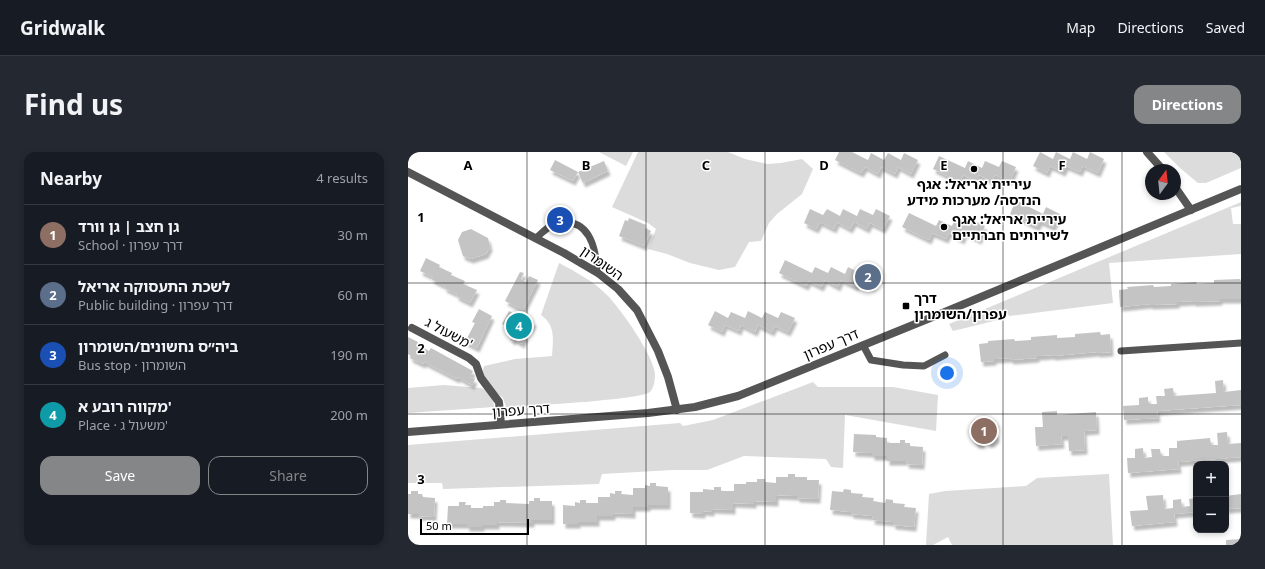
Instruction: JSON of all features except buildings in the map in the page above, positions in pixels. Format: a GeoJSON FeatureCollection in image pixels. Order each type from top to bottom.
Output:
{"type":"FeatureCollection","features":[{"type":"Feature","properties":{"kind":"street"},"geometry":{"type":"LineString","coordinates":[[1147,152],[1158,164]]}},
{"type":"Feature","properties":{"kind":"street","name":"השומרון"},"geometry":{"type":"LineString","coordinates":[[408,172],[536,238],[598,273],[618,289],[637,310],[658,351],[668,377],[677,410]]}},
{"type":"Feature","properties":{"kind":"street","name":"דרך עפרון"},"geometry":{"type":"LineString","coordinates":[[408,432],[677,410],[738,396],[1241,189]]}},
{"type":"Feature","properties":{"kind":"street"},"geometry":{"type":"LineString","coordinates":[[1181,196],[1191,210]]}},
{"type":"Feature","properties":{"kind":"street","name":"משעול ג'"},"geometry":{"type":"LineString","coordinates":[[412,328],[469,358],[476,364],[481,378],[500,402],[501,424]]}},
{"type":"Feature","properties":{"kind":"lane"},"geometry":{"type":"LineString","coordinates":[[536,238],[550,226],[564,222],[580,225],[588,234],[594,250],[598,273]]}},
{"type":"Feature","properties":{"kind":"lane"},"geometry":{"type":"LineString","coordinates":[[1121,352],[1241,343]]}},
{"type":"Feature","properties":{"kind":"lane"},"geometry":{"type":"LineString","coordinates":[[863,345],[871,360],[903,365],[924,366],[945,355]]}},
{"type":"Feature","properties":{"kind":"shaded area"},"geometry":{"type":"Polygon","coordinates":[[[599,152],[633,152],[626,166],[599,152]]]}},
{"type":"Feature","properties":{"kind":"shaded area"},"geometry":{"type":"Polygon","coordinates":[[[638,152],[728,152],[745,159],[767,164],[802,159],[813,169],[802,194],[777,214],[769,223],[761,241],[749,242],[735,267],[719,270],[690,263],[667,254],[648,249],[656,229],[648,223],[612,207],[638,152]]]}},
{"type":"Feature","properties":{"kind":"shaded area"},"geometry":{"type":"Polygon","coordinates":[[[1164,152],[1241,152],[1241,168],[1206,183],[1198,183],[1181,169],[1181,164],[1176,164],[1164,152]]]}},
{"type":"Feature","properties":{"kind":"shaded area"},"geometry":{"type":"Polygon","coordinates":[[[1241,202],[1241,206],[1231,208],[1233,224],[1241,224],[1241,254],[1109,263],[1113,303],[1009,316],[1008,314],[998,315],[998,320],[953,331],[949,324],[1241,202]]]}},
{"type":"Feature","properties":{"kind":"shaded area"},"geometry":{"type":"Polygon","coordinates":[[[559,263],[584,277],[602,290],[613,301],[628,321],[643,345],[653,367],[655,375],[650,392],[626,398],[506,407],[503,398],[493,390],[484,377],[484,366],[515,359],[552,356],[553,338],[551,328],[546,319],[541,315],[559,263]]]}},
{"type":"Feature","properties":{"kind":"shaded area"},"geometry":{"type":"Polygon","coordinates":[[[813,382],[818,387],[893,387],[938,395],[936,431],[845,415],[843,468],[831,467],[826,459],[744,456],[707,470],[673,470],[602,474],[599,484],[443,489],[442,483],[408,483],[408,445],[680,423],[683,426],[713,420],[813,382]]]}},
{"type":"Feature","properties":{"kind":"shaded area"},"geometry":{"type":"Polygon","coordinates":[[[444,385],[481,388],[490,395],[494,407],[408,413],[408,388],[444,385]]]}},
{"type":"Feature","properties":{"kind":"shaded area"},"geometry":{"type":"Polygon","coordinates":[[[1109,474],[1113,545],[952,545],[948,537],[933,545],[926,545],[929,494],[945,491],[1026,486],[1037,478],[1109,474]]]}},
{"type":"Feature","properties":{"kind":"place","name":"עיריית אריאל: אגף הנדסה/ מערכות מידע"},"geometry":{"type":"Point","coordinates":[974,169]}},
{"type":"Feature","properties":{"kind":"place","name":"ביה״ס נחשונים/השומרון"},"geometry":{"type":"Point","coordinates":[560,220]}},
{"type":"Feature","properties":{"kind":"place","name":"עיריית אריאל: אגף לשירותים חברתיים"},"geometry":{"type":"Point","coordinates":[944,227]}},
{"type":"Feature","properties":{"kind":"place","name":"לשכת התעסוקה אריאל"},"geometry":{"type":"Point","coordinates":[868,277]}},
{"type":"Feature","properties":{"kind":"place","name":"דרך עפרון/השומרון"},"geometry":{"type":"Point","coordinates":[906,306]}},
{"type":"Feature","properties":{"kind":"place","name":"מקווה רובע א'"},"geometry":{"type":"Point","coordinates":[519,326]}},
{"type":"Feature","properties":{"kind":"place","name":"גן חצב | גן וורד"},"geometry":{"type":"Point","coordinates":[984,431]}}]}
